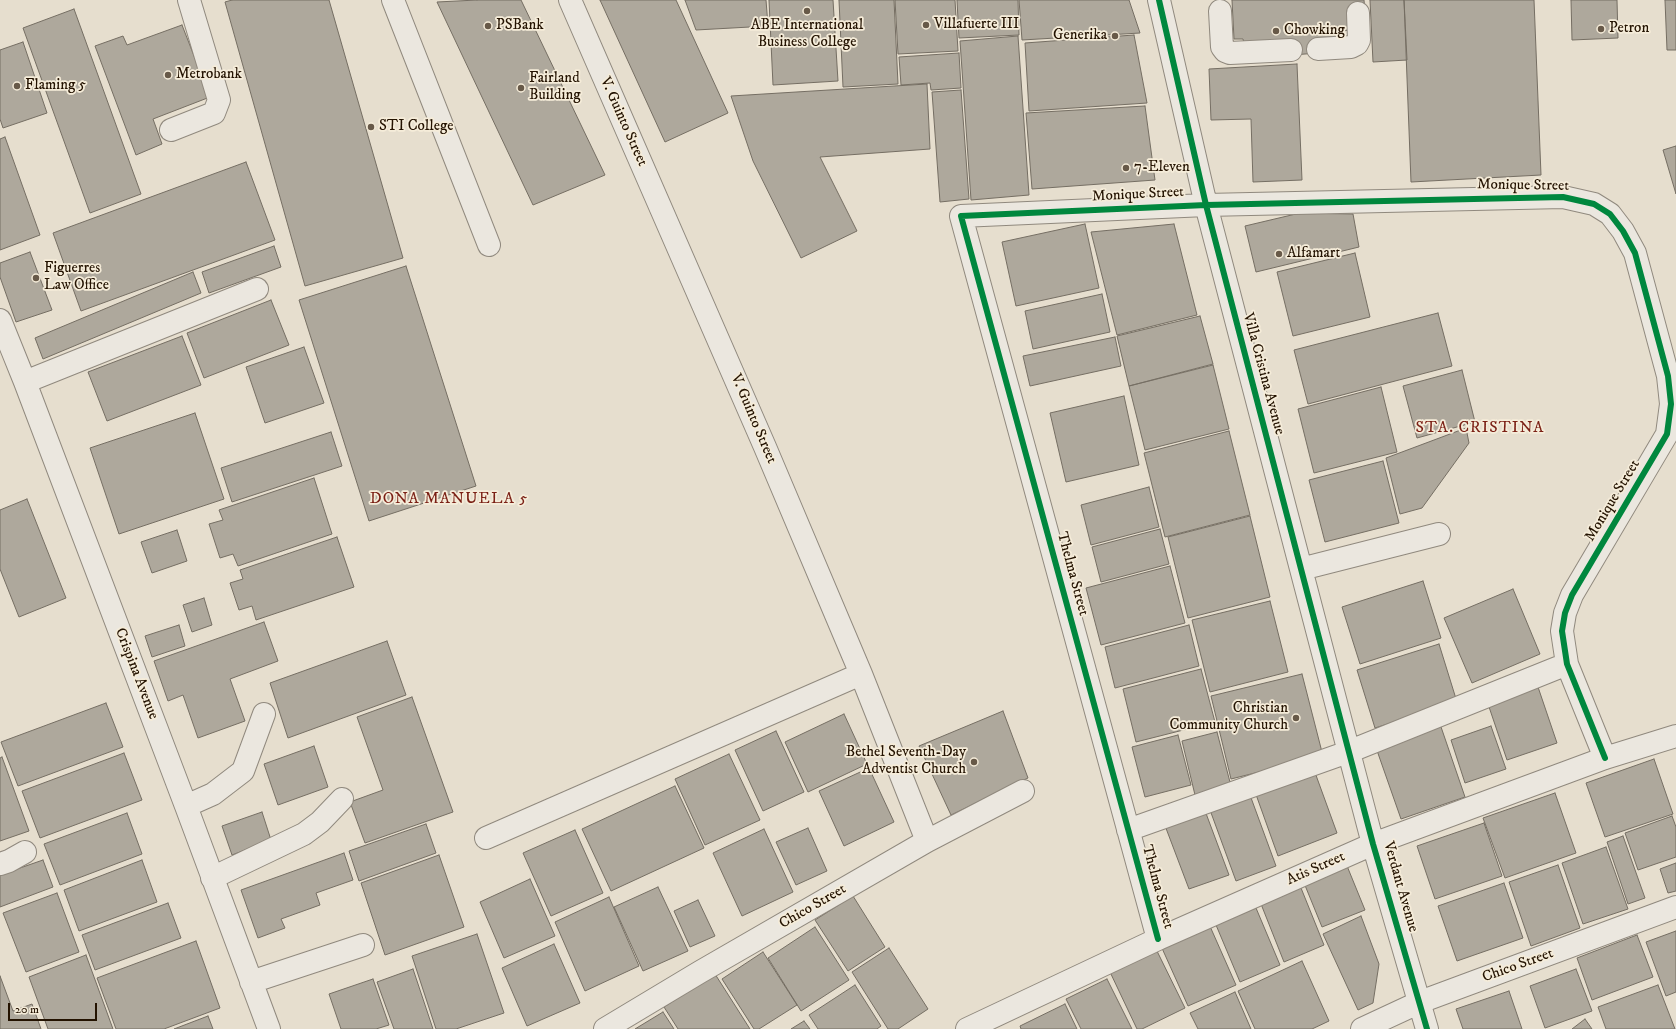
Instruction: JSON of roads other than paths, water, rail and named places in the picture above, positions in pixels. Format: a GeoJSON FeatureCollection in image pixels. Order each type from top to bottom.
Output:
{"type":"FeatureCollection","features":[{"type":"Feature","properties":{"kind":"street"},"geometry":{"type":"LineString","coordinates":[[171,130],[214,113],[219,100],[189,0]]}},
{"type":"Feature","properties":{"kind":"street"},"geometry":{"type":"LineString","coordinates":[[392,0],[489,245]]}},
{"type":"Feature","properties":{"kind":"street","name":"V. Guinto Street"},"geometry":{"type":"LineString","coordinates":[[570,0],[765,447],[861,674],[927,842]]}},
{"type":"Feature","properties":{"kind":"street","name":"Villa Cristina Avenue"},"geometry":{"type":"LineString","coordinates":[[1159,0],[1206,205],[1348,752]]}},
{"type":"Feature","properties":{"kind":"street"},"geometry":{"type":"LineString","coordinates":[[1220,11],[1222,47],[1225,52],[1291,50]]}},
{"type":"Feature","properties":{"kind":"street"},"geometry":{"type":"LineString","coordinates":[[1318,49],[1352,47],[1357,44],[1359,40],[1358,13]]}},
{"type":"Feature","properties":{"kind":"street","name":"Monique Street"},"geometry":{"type":"LineString","coordinates":[[961,216],[1206,205],[1563,197],[1594,204],[1610,214],[1623,230],[1635,253],[1668,376],[1671,404],[1671,436],[1572,595],[1565,613],[1562,631],[1567,664],[1605,758]]}},
{"type":"Feature","properties":{"kind":"street","name":"Thelma Street"},"geometry":{"type":"LineString","coordinates":[[961,216],[1158,939]]}},
{"type":"Feature","properties":{"kind":"street"},"geometry":{"type":"LineString","coordinates":[[25,382],[257,289]]}},
{"type":"Feature","properties":{"kind":"street","name":"Crispina Avenue"},"geometry":{"type":"LineString","coordinates":[[0,320],[186,806],[269,1029]]}},
{"type":"Feature","properties":{"kind":"street"},"geometry":{"type":"LineString","coordinates":[[1301,569],[1439,534]]}},
{"type":"Feature","properties":{"kind":"street"},"geometry":{"type":"LineString","coordinates":[[1128,830],[1348,752],[1567,664]]}},
{"type":"Feature","properties":{"kind":"street"},"geometry":{"type":"LineString","coordinates":[[486,838],[861,674]]}},
{"type":"Feature","properties":{"kind":"street"},"geometry":{"type":"LineString","coordinates":[[186,806],[213,794],[243,771],[264,714]]}},
{"type":"Feature","properties":{"kind":"street","name":"Atis Street"},"geometry":{"type":"LineString","coordinates":[[967,1029],[1158,939],[1373,844],[1605,758],[1676,736]]}},
{"type":"Feature","properties":{"kind":"street","name":"Verdant Avenue"},"geometry":{"type":"LineString","coordinates":[[1348,752],[1427,1029]]}},
{"type":"Feature","properties":{"kind":"street","name":"Chico Street"},"geometry":{"type":"LineString","coordinates":[[605,1029],[707,968],[927,842],[1023,791]]}},
{"type":"Feature","properties":{"kind":"street"},"geometry":{"type":"LineString","coordinates":[[212,878],[304,834],[320,822],[342,799]]}},
{"type":"Feature","properties":{"kind":"street"},"geometry":{"type":"LineString","coordinates":[[0,864],[25,852]]}},
{"type":"Feature","properties":{"kind":"street","name":"Chico Street"},"geometry":{"type":"LineString","coordinates":[[1362,1029],[1420,1002],[1676,907]]}},
{"type":"Feature","properties":{"kind":"street"},"geometry":{"type":"LineString","coordinates":[[251,982],[363,945]]}},
{"type":"Feature","properties":{"kind":"place","name":"ABE International Business College"},"geometry":{"type":"Point","coordinates":[807,11]}},
{"type":"Feature","properties":{"kind":"place","name":"Villafuerte III"},"geometry":{"type":"Point","coordinates":[926,25]}},
{"type":"Feature","properties":{"kind":"place","name":"PSBank"},"geometry":{"type":"Point","coordinates":[488,26]}},
{"type":"Feature","properties":{"kind":"place","name":"Petron"},"geometry":{"type":"Point","coordinates":[1601,29]}},
{"type":"Feature","properties":{"kind":"place","name":"Chowking"},"geometry":{"type":"Point","coordinates":[1276,31]}},
{"type":"Feature","properties":{"kind":"place","name":"Generika"},"geometry":{"type":"Point","coordinates":[1115,36]}},
{"type":"Feature","properties":{"kind":"place","name":"Metrobank"},"geometry":{"type":"Point","coordinates":[168,75]}},
{"type":"Feature","properties":{"kind":"place","name":"Flaming 5"},"geometry":{"type":"Point","coordinates":[17,86]}},
{"type":"Feature","properties":{"kind":"place","name":"Fairland Building"},"geometry":{"type":"Point","coordinates":[521,88]}},
{"type":"Feature","properties":{"kind":"place","name":"STI College"},"geometry":{"type":"Point","coordinates":[371,127]}},
{"type":"Feature","properties":{"kind":"place","name":"7-Eleven"},"geometry":{"type":"Point","coordinates":[1126,168]}},
{"type":"Feature","properties":{"kind":"place","name":"Alfamart"},"geometry":{"type":"Point","coordinates":[1279,254]}},
{"type":"Feature","properties":{"kind":"place","name":"Figuerres Law Office"},"geometry":{"type":"Point","coordinates":[36,278]}},
{"type":"Feature","properties":{"kind":"place","name":"Christian Community Church"},"geometry":{"type":"Point","coordinates":[1296,718]}},
{"type":"Feature","properties":{"kind":"place","name":"Bethel Seventh-Day Adventist Church"},"geometry":{"type":"Point","coordinates":[974,762]}},
{"type":"Feature","properties":{"kind":"district","name":"STA. CRISTINA"},"geometry":{"type":"Point","coordinates":[1480,429]}},
{"type":"Feature","properties":{"kind":"district","name":"DONA MANUELA 5"},"geometry":{"type":"Point","coordinates":[449,500]}}]}
